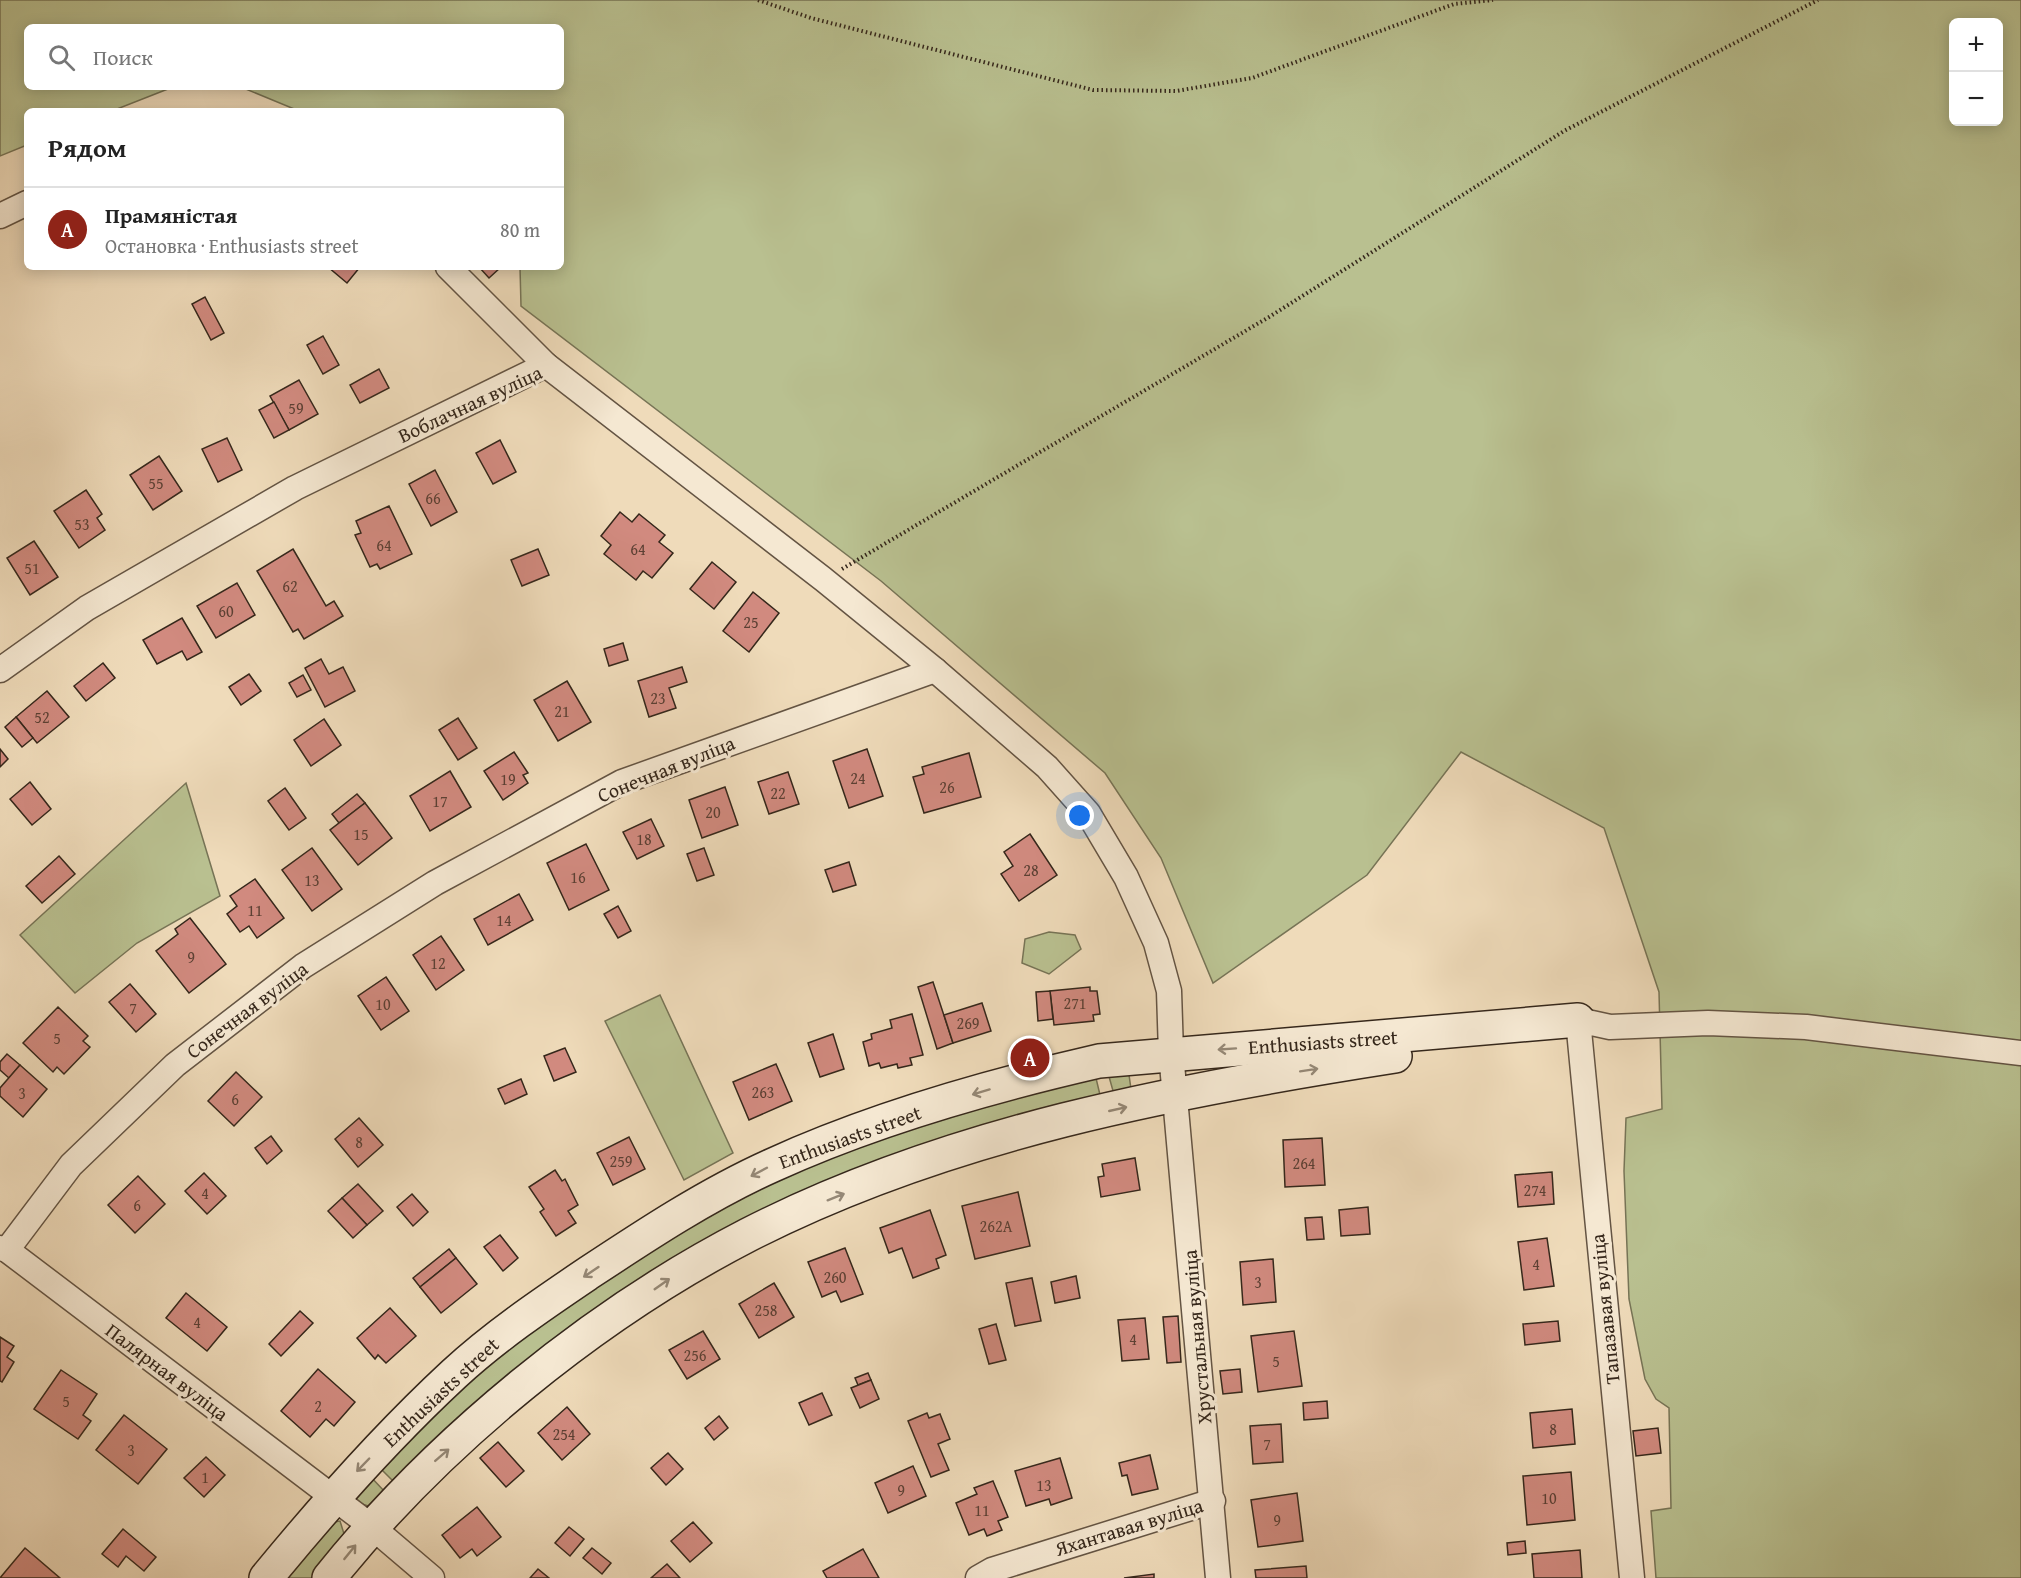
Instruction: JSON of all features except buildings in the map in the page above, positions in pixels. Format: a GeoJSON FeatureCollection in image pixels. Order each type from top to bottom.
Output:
{"type":"FeatureCollection","features":[{"type":"Feature","properties":{"kind":"street"},"geometry":{"type":"LineString","coordinates":[[0,216],[24,204]]}},
{"type":"Feature","properties":{"kind":"street"},"geometry":{"type":"LineString","coordinates":[[451,270],[546,365]]}},
{"type":"Feature","properties":{"kind":"street","name":"Воблачная вуліца"},"geometry":{"type":"LineString","coordinates":[[0,670],[87,608],[295,488],[546,365],[823,579],[935,670]]}},
{"type":"Feature","properties":{"kind":"street"},"geometry":{"type":"LineString","coordinates":[[935,670],[1047,767],[1088,813],[1126,877],[1156,943],[1169,991],[1171,1053]]}},
{"type":"Feature","properties":{"kind":"street","name":"Сонечная вуліца"},"geometry":{"type":"LineString","coordinates":[[4,1249],[71,1165],[175,1065],[303,966],[425,888],[622,782],[935,670]]}},
{"type":"Feature","properties":{"kind":"street"},"geometry":{"type":"LineString","coordinates":[[1578,1030],[1708,1023],[1806,1027],[2021,1053]]}},
{"type":"Feature","properties":{"kind":"street","name":"Enthusiasts street"},"geometry":{"type":"LineString","coordinates":[[266,1578],[333,1497],[455,1373],[536,1308],[626,1248],[771,1166],[831,1141],[1037,1075],[1099,1061],[1171,1053],[1578,1030]]}},
{"type":"Feature","properties":{"kind":"street","name":"Enthusiasts street"},"geometry":{"type":"LineString","coordinates":[[329,1578],[371,1526],[434,1463],[514,1392],[677,1274],[750,1234],[889,1176],[986,1142],[1175,1096],[1300,1071],[1578,1030]]}},
{"type":"Feature","properties":{"kind":"street","name":"Тапазавая вуліца"},"geometry":{"type":"LineString","coordinates":[[1578,1030],[1632,1578]]}},
{"type":"Feature","properties":{"kind":"street","name":"Хрустальная вуліца"},"geometry":{"type":"LineString","coordinates":[[1171,1053],[1213,1501],[1218,1578]]}},
{"type":"Feature","properties":{"kind":"street","name":"Палярная вуліца"},"geometry":{"type":"LineString","coordinates":[[4,1249],[371,1526],[432,1578]]}},
{"type":"Feature","properties":{"kind":"street","name":"Яхантавая вуліца"},"geometry":{"type":"LineString","coordinates":[[978,1578],[992,1570],[1213,1501]]}},
{"type":"Feature","properties":{"kind":"path"},"geometry":{"type":"LineString","coordinates":[[759,0],[811,18],[1093,90],[1176,91],[1251,78],[1454,4],[1492,0]]}},
{"type":"Feature","properties":{"kind":"path"},"geometry":{"type":"LineString","coordinates":[[823,579],[871,555],[1269,317],[1564,131],[1818,0]]}},
{"type":"Feature","properties":{"kind":"green space"},"geometry":{"type":"Polygon","coordinates":[[[0,0],[2021,0],[2021,1578],[1656,1578],[1651,1511],[1671,1508],[1669,1408],[1656,1399],[1645,1379],[1629,1299],[1624,1171],[1626,1118],[1662,1109],[1659,992],[1604,828],[1461,752],[1367,875],[1213,983],[1161,858],[1105,773],[881,581],[521,306],[520,270],[564,270],[564,108],[292,108],[248,90],[564,90],[564,24],[24,24],[24,90],[165,90],[120,108],[24,108],[24,146],[0,156],[0,0]]]}},
{"type":"Feature","properties":{"kind":"green space"},"geometry":{"type":"Polygon","coordinates":[[[186,783],[220,896],[137,943],[75,993],[20,935],[186,783]]]}},
{"type":"Feature","properties":{"kind":"green space"},"geometry":{"type":"Polygon","coordinates":[[[1049,932],[1075,935],[1081,949],[1049,974],[1022,963],[1025,939],[1049,932]]]}},
{"type":"Feature","properties":{"kind":"green space"},"geometry":{"type":"Polygon","coordinates":[[[660,995],[733,1153],[684,1180],[605,1021],[660,995]]]}},
{"type":"Feature","properties":{"kind":"green space"},"geometry":{"type":"Polygon","coordinates":[[[1108,1073],[1129,1075],[1131,1089],[1115,1098],[1108,1073]]]}},
{"type":"Feature","properties":{"kind":"green space"},"geometry":{"type":"Polygon","coordinates":[[[1095,1074],[1101,1099],[913,1152],[785,1199],[660,1266],[527,1360],[395,1483],[377,1465],[509,1339],[772,1176],[895,1129],[1095,1074]]]}},
{"type":"Feature","properties":{"kind":"green space"},"geometry":{"type":"Polygon","coordinates":[[[370,1476],[385,1492],[372,1507],[358,1503],[354,1493],[370,1476]]]}},
{"type":"Feature","properties":{"kind":"green space"},"geometry":{"type":"Polygon","coordinates":[[[340,1521],[345,1537],[312,1578],[283,1578],[328,1523],[340,1521]]]}},
{"type":"Feature","properties":{"kind":"place","name":"Прамяністая"},"geometry":{"type":"Point","coordinates":[1030,1058]}}]}
